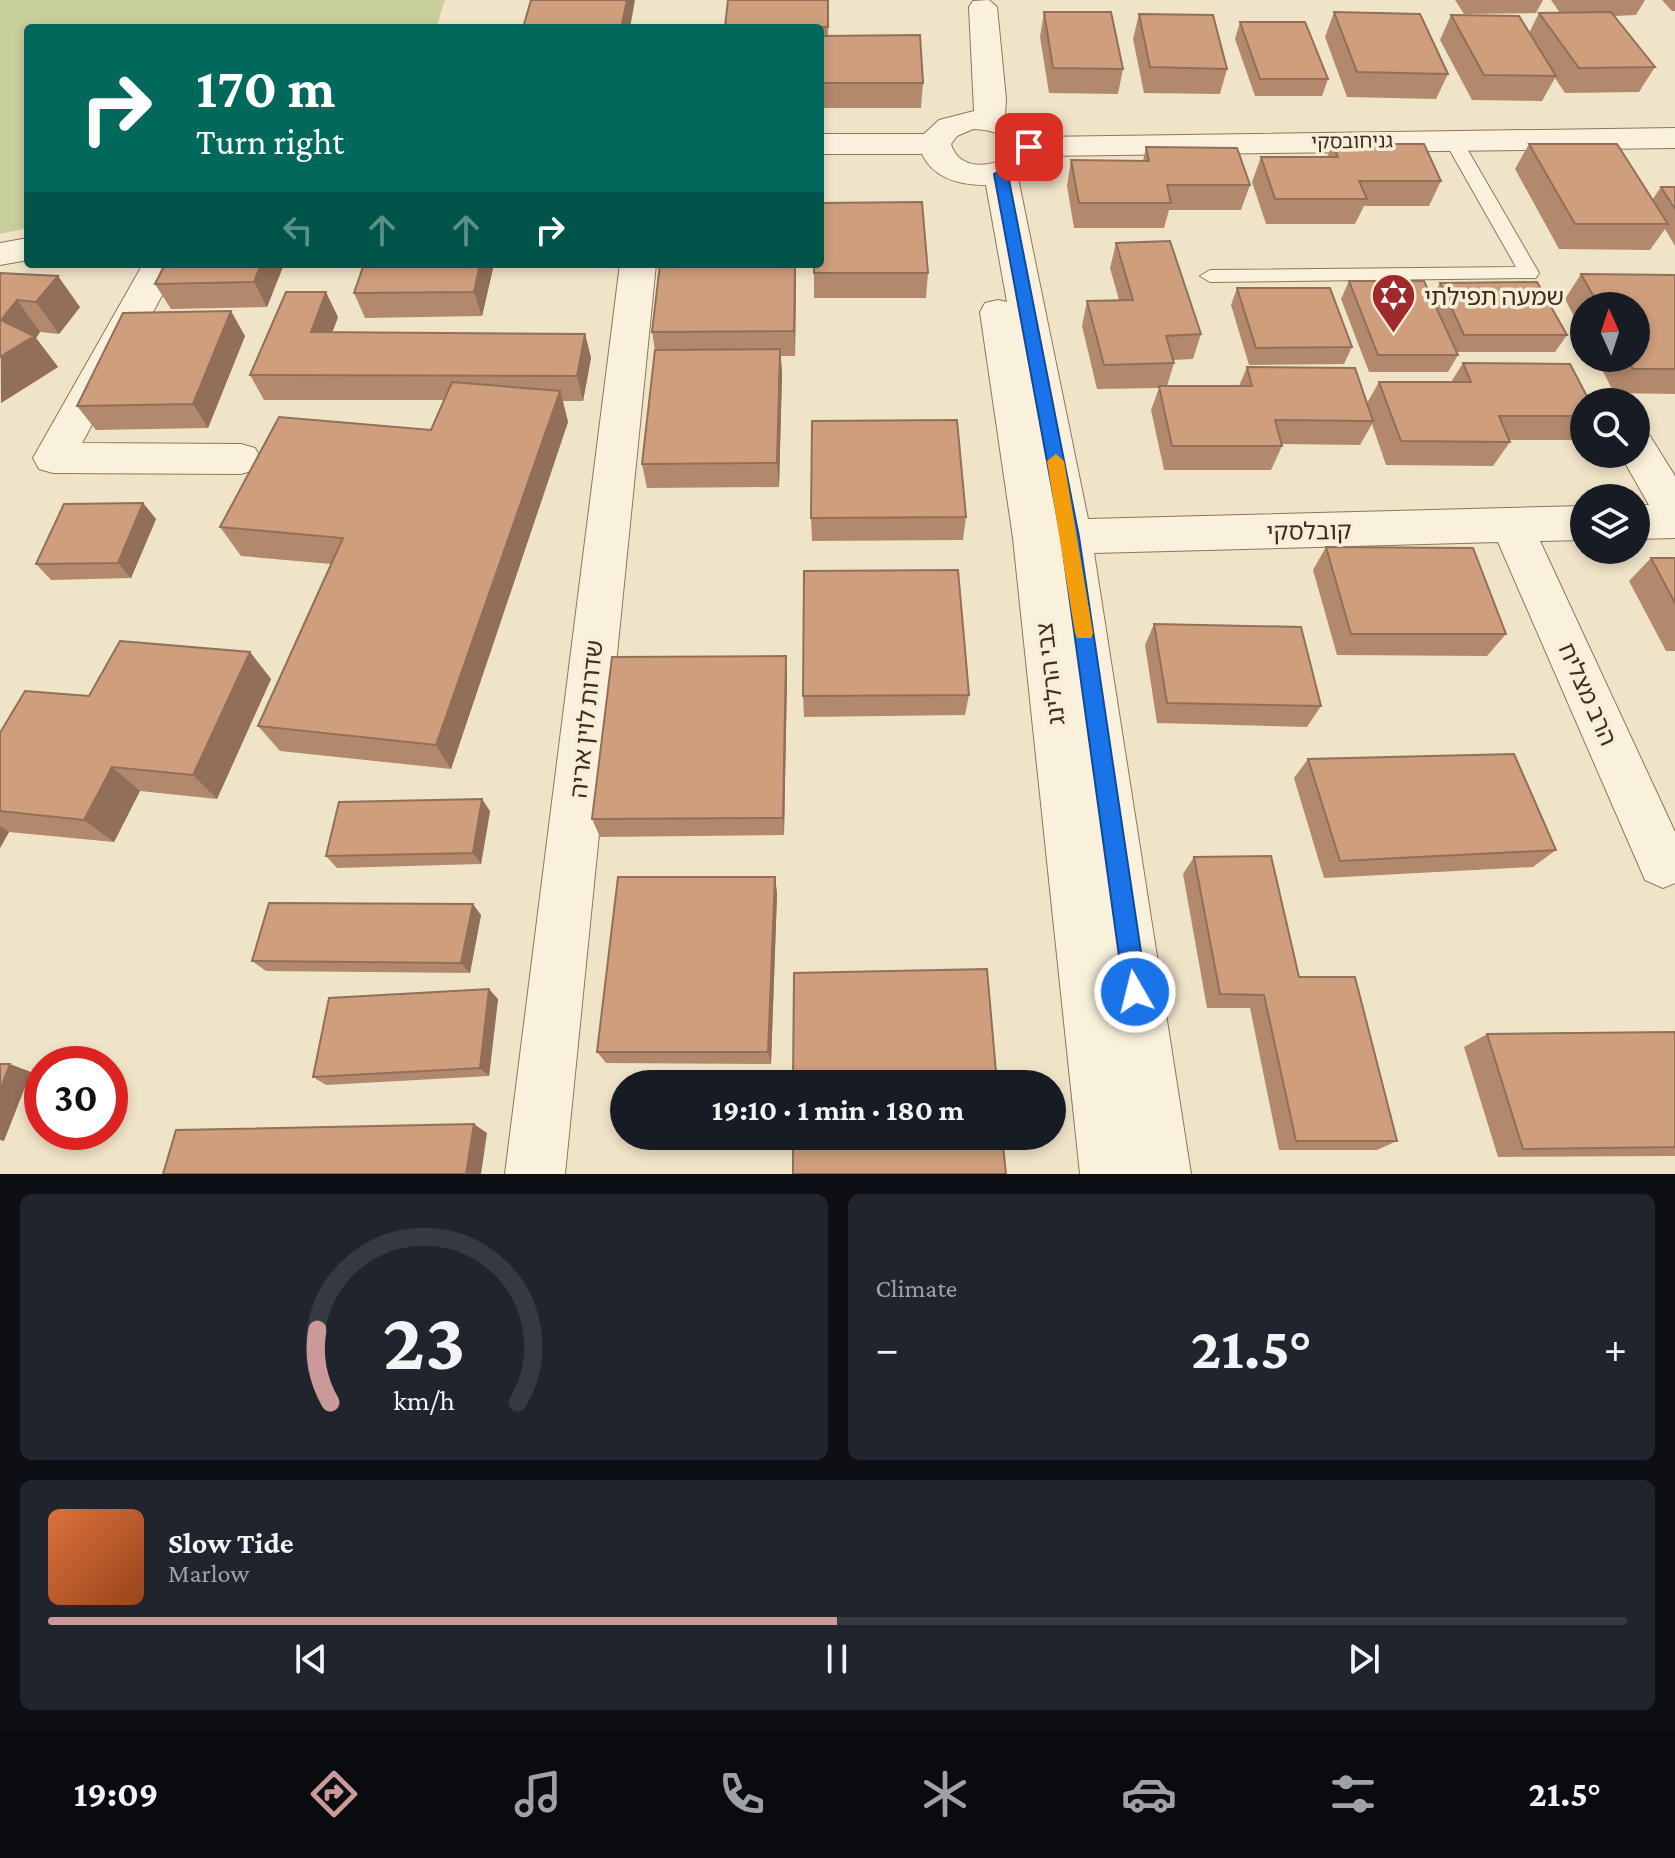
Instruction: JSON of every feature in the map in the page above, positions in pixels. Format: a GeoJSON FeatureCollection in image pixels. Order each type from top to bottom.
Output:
{"type":"FeatureCollection","features":[{"type":"Feature","properties":{"kind":"street"},"geometry":{"type":"LineString","coordinates":[[983,7],[991,99],[989,120]]}},
{"type":"Feature","properties":{"kind":"street"},"geometry":{"type":"LineString","coordinates":[[989,120],[1016,130],[1002,165],[962,172],[941,160],[935,144],[946,127],[959,122],[989,120]]}},
{"type":"Feature","properties":{"kind":"street","name":"גניחובסקי"},"geometry":{"type":"LineString","coordinates":[[1002,165],[1453,140],[1675,138]]}},
{"type":"Feature","properties":{"kind":"street"},"geometry":{"type":"LineString","coordinates":[[824,144],[935,144]]}},
{"type":"Feature","properties":{"kind":"street","name":"צבי הרלינג"},"geometry":{"type":"LineString","coordinates":[[1002,165],[1052,537],[1161,1174]]}},
{"type":"Feature","properties":{"kind":"street"},"geometry":{"type":"LineString","coordinates":[[0,254],[24,250]]}},
{"type":"Feature","properties":{"kind":"street"},"geometry":{"type":"LineString","coordinates":[[159,268],[53,458],[241,459]]}},
{"type":"Feature","properties":{"kind":"street","name":"שדרות לוין אריה"},"geometry":{"type":"LineString","coordinates":[[535,1174],[638,268]]}},
{"type":"Feature","properties":{"kind":"street"},"geometry":{"type":"LineString","coordinates":[[1649,468],[1675,512]]}},
{"type":"Feature","properties":{"kind":"street"},"geometry":{"type":"LineString","coordinates":[[1650,522],[1675,521]]}},
{"type":"Feature","properties":{"kind":"street","name":"קובלסקי"},"geometry":{"type":"LineString","coordinates":[[1052,537],[1570,524]]}},
{"type":"Feature","properties":{"kind":"street","name":"הרב מצליח"},"geometry":{"type":"LineString","coordinates":[[1512,526],[1663,863]]}},
{"type":"Feature","properties":{"kind":"street","name":"צבי הרלינג"},"geometry":{"type":"LineString","coordinates":[[1052,537],[1110,1174]]}},
{"type":"Feature","properties":{"kind":"lane"},"geometry":{"type":"LineString","coordinates":[[1210,276],[1529,273],[1453,140]]}},
{"type":"Feature","properties":{"kind":"green space"},"geometry":{"type":"Polygon","coordinates":[[[0,0],[445,0],[437,24],[24,24],[24,229],[0,234],[0,0]]]}},
{"type":"Feature","properties":{"kind":"building"},"geometry":{"type":"Polygon","coordinates":[[[531,0],[627,0],[622,24],[524,24],[531,0]]]}},
{"type":"Feature","properties":{"kind":"building"},"geometry":{"type":"Polygon","coordinates":[[[728,0],[828,0],[828,27],[824,24],[725,24],[728,0]]]}},
{"type":"Feature","properties":{"kind":"building"},"geometry":{"type":"Polygon","coordinates":[[[1044,12],[1111,12],[1123,69],[1053,68],[1044,12]]]}},
{"type":"Feature","properties":{"kind":"building"},"geometry":{"type":"Polygon","coordinates":[[[1334,12],[1420,14],[1448,74],[1357,72],[1334,12]]]}},
{"type":"Feature","properties":{"kind":"building"},"geometry":{"type":"Polygon","coordinates":[[[1611,12],[1655,67],[1579,68],[1539,13],[1611,12]]]}},
{"type":"Feature","properties":{"kind":"building"},"geometry":{"type":"Polygon","coordinates":[[[1139,14],[1213,15],[1227,69],[1150,67],[1139,14]]]}},
{"type":"Feature","properties":{"kind":"building"},"geometry":{"type":"Polygon","coordinates":[[[1451,15],[1519,16],[1556,76],[1484,75],[1451,15]]]}},
{"type":"Feature","properties":{"kind":"building"},"geometry":{"type":"Polygon","coordinates":[[[1240,22],[1305,22],[1328,79],[1260,79],[1240,22]]]}},
{"type":"Feature","properties":{"kind":"building"},"geometry":{"type":"Polygon","coordinates":[[[920,35],[923,83],[824,83],[824,36],[920,35]]]}},
{"type":"Feature","properties":{"kind":"building"},"geometry":{"type":"Polygon","coordinates":[[[1333,144],[1424,144],[1441,181],[1359,181],[1367,199],[1275,199],[1261,157],[1338,157],[1333,144]]]}},
{"type":"Feature","properties":{"kind":"building"},"geometry":{"type":"Polygon","coordinates":[[[1529,144],[1617,144],[1668,224],[1575,224],[1529,144]]]}},
{"type":"Feature","properties":{"kind":"building"},"geometry":{"type":"Polygon","coordinates":[[[1146,147],[1237,148],[1250,185],[1167,185],[1171,203],[1079,203],[1071,160],[1149,161],[1146,147]]]}},
{"type":"Feature","properties":{"kind":"building"},"geometry":{"type":"Polygon","coordinates":[[[1661,187],[1675,187],[1675,209],[1661,187]]]}},
{"type":"Feature","properties":{"kind":"building"},"geometry":{"type":"Polygon","coordinates":[[[922,202],[928,273],[814,273],[814,268],[824,268],[824,203],[922,202]]]}},
{"type":"Feature","properties":{"kind":"building"},"geometry":{"type":"Polygon","coordinates":[[[1170,241],[1201,334],[1166,336],[1174,363],[1104,365],[1087,301],[1133,300],[1116,243],[1170,241]]]}},
{"type":"Feature","properties":{"kind":"building"},"geometry":{"type":"Polygon","coordinates":[[[163,268],[259,268],[254,282],[155,284],[163,268]]]}},
{"type":"Feature","properties":{"kind":"building"},"geometry":{"type":"Polygon","coordinates":[[[363,268],[479,268],[474,292],[354,293],[363,268]]]}},
{"type":"Feature","properties":{"kind":"building"},"geometry":{"type":"Polygon","coordinates":[[[660,268],[795,268],[794,331],[652,332],[660,268]]]}},
{"type":"Feature","properties":{"kind":"building"},"geometry":{"type":"Polygon","coordinates":[[[0,273],[58,276],[36,302],[17,300],[1,320],[34,336],[0,357],[0,273]]]}},
{"type":"Feature","properties":{"kind":"building"},"geometry":{"type":"Polygon","coordinates":[[[1581,274],[1675,275],[1675,369],[1650,369],[1650,292],[1591,292],[1581,274]]]}},
{"type":"Feature","properties":{"kind":"building","name":"שמעה תפילתי"},"geometry":{"type":"Polygon","coordinates":[[[1349,281],[1424,281],[1458,355],[1378,355],[1349,281]]]}},
{"type":"Feature","properties":{"kind":"building"},"geometry":{"type":"Polygon","coordinates":[[[1537,282],[1567,335],[1464,335],[1440,283],[1537,282]]]}},
{"type":"Feature","properties":{"kind":"building"},"geometry":{"type":"Polygon","coordinates":[[[1237,288],[1330,288],[1352,347],[1256,348],[1237,288]]]}},
{"type":"Feature","properties":{"kind":"building"},"geometry":{"type":"Polygon","coordinates":[[[286,292],[326,292],[311,332],[585,334],[577,376],[250,375],[286,292]]]}},
{"type":"Feature","properties":{"kind":"building"},"geometry":{"type":"Polygon","coordinates":[[[231,311],[193,404],[77,406],[123,313],[231,311]]]}},
{"type":"Feature","properties":{"kind":"building"},"geometry":{"type":"Polygon","coordinates":[[[780,349],[777,463],[642,464],[655,350],[780,349]]]}},
{"type":"Feature","properties":{"kind":"building"},"geometry":{"type":"Polygon","coordinates":[[[1463,363],[1570,364],[1570,372],[1574,372],[1583,388],[1570,388],[1570,416],[1499,416],[1510,442],[1401,441],[1379,382],[1471,382],[1463,363]]]}},
{"type":"Feature","properties":{"kind":"building"},"geometry":{"type":"Polygon","coordinates":[[[1247,367],[1355,368],[1373,421],[1275,420],[1282,446],[1172,446],[1159,386],[1252,386],[1247,367]]]}},
{"type":"Feature","properties":{"kind":"building"},"geometry":{"type":"Polygon","coordinates":[[[452,382],[560,391],[436,745],[258,726],[343,538],[220,527],[279,417],[431,430],[452,382]]]}},
{"type":"Feature","properties":{"kind":"building"},"geometry":{"type":"Polygon","coordinates":[[[957,420],[966,517],[811,518],[812,421],[957,420]]]}},
{"type":"Feature","properties":{"kind":"building"},"geometry":{"type":"Polygon","coordinates":[[[143,503],[118,563],[36,564],[64,504],[143,503]]]}},
{"type":"Feature","properties":{"kind":"building"},"geometry":{"type":"Polygon","coordinates":[[[1326,547],[1473,548],[1506,634],[1351,634],[1326,547]]]}},
{"type":"Feature","properties":{"kind":"building"},"geometry":{"type":"Polygon","coordinates":[[[1651,558],[1675,558],[1675,603],[1651,558]]]}},
{"type":"Feature","properties":{"kind":"building"},"geometry":{"type":"Polygon","coordinates":[[[958,570],[969,695],[803,696],[804,571],[958,570]]]}},
{"type":"Feature","properties":{"kind":"building"},"geometry":{"type":"Polygon","coordinates":[[[1154,624],[1301,627],[1321,706],[1167,703],[1154,624]]]}},
{"type":"Feature","properties":{"kind":"building"},"geometry":{"type":"Polygon","coordinates":[[[120,641],[250,652],[193,775],[112,767],[84,820],[0,811],[0,733],[25,691],[89,696],[120,641]]]}},
{"type":"Feature","properties":{"kind":"building"},"geometry":{"type":"Polygon","coordinates":[[[786,656],[783,818],[592,819],[612,657],[786,656]]]}},
{"type":"Feature","properties":{"kind":"building"},"geometry":{"type":"Polygon","coordinates":[[[1514,754],[1556,850],[1340,861],[1308,759],[1514,754]]]}},
{"type":"Feature","properties":{"kind":"building"},"geometry":{"type":"Polygon","coordinates":[[[482,799],[473,853],[326,856],[339,802],[482,799]]]}},
{"type":"Feature","properties":{"kind":"building"},"geometry":{"type":"Polygon","coordinates":[[[1271,856],[1299,977],[1355,977],[1397,1141],[1296,1141],[1264,995],[1220,994],[1194,857],[1271,856]]]}},
{"type":"Feature","properties":{"kind":"building"},"geometry":{"type":"Polygon","coordinates":[[[618,877],[775,877],[768,1052],[597,1052],[618,877]]]}},
{"type":"Feature","properties":{"kind":"building"},"geometry":{"type":"Polygon","coordinates":[[[269,903],[473,904],[461,963],[252,961],[269,903]]]}},
{"type":"Feature","properties":{"kind":"building"},"geometry":{"type":"Polygon","coordinates":[[[987,969],[996,1070],[793,1070],[794,973],[987,969]]]}},
{"type":"Feature","properties":{"kind":"building"},"geometry":{"type":"Polygon","coordinates":[[[489,989],[480,1068],[313,1077],[329,998],[489,989]]]}},
{"type":"Feature","properties":{"kind":"building"},"geometry":{"type":"Polygon","coordinates":[[[1675,1032],[1675,1147],[1523,1149],[1487,1034],[1675,1032]]]}},
{"type":"Feature","properties":{"kind":"building"},"geometry":{"type":"Polygon","coordinates":[[[0,1064],[10,1064],[0,1090],[0,1064]]]}},
{"type":"Feature","properties":{"kind":"building"},"geometry":{"type":"Polygon","coordinates":[[[474,1124],[466,1174],[163,1174],[176,1130],[474,1124]]]}},
{"type":"Feature","properties":{"kind":"building"},"geometry":{"type":"Polygon","coordinates":[[[793,1150],[1003,1150],[1006,1174],[793,1174],[793,1150]]]}},
{"type":"Feature","properties":{"kind":"slow traffic"},"geometry":{"type":"LineString","coordinates":[[1056,461],[1084,633]]}},
{"type":"Feature","properties":{"kind":"place","name":"שמעה תפילתי"},"geometry":{"type":"Point","coordinates":[1393,335]}},
{"type":"Feature","properties":{"kind":"route"},"geometry":{"type":"LineString","coordinates":[[1029,147],[1023,163],[1001,174],[1070,537],[1135,992]]}}]}
